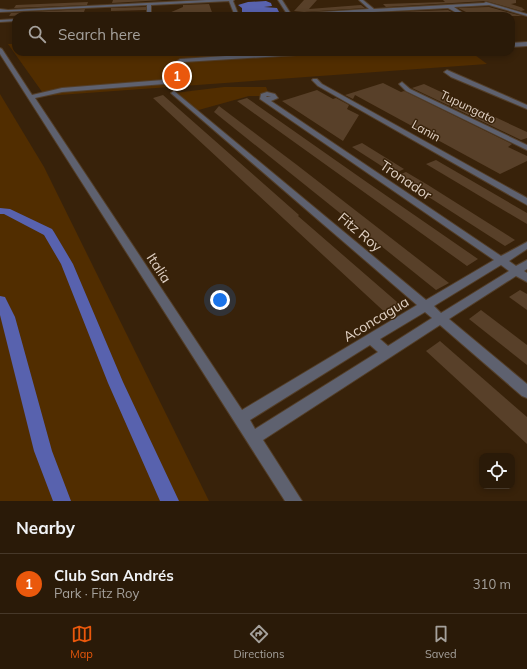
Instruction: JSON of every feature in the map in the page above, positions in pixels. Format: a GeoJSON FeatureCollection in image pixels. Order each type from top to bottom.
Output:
{"type":"FeatureCollection","features":[{"type":"Feature","properties":{"kind":"street"},"geometry":{"type":"LineString","coordinates":[[0,11],[231,0],[236,12]]}},
{"type":"Feature","properties":{"kind":"street"},"geometry":{"type":"LineString","coordinates":[[280,0],[288,12]]}},
{"type":"Feature","properties":{"kind":"street"},"geometry":{"type":"LineString","coordinates":[[361,0],[373,11]]}},
{"type":"Feature","properties":{"kind":"street"},"geometry":{"type":"LineString","coordinates":[[476,0],[527,15]]}},
{"type":"Feature","properties":{"kind":"street"},"geometry":{"type":"LineString","coordinates":[[149,4],[149,12]]}},
{"type":"Feature","properties":{"kind":"street"},"geometry":{"type":"LineString","coordinates":[[352,12],[491,4]]}},
{"type":"Feature","properties":{"kind":"street"},"geometry":{"type":"LineString","coordinates":[[450,6],[459,12]]}},
{"type":"Feature","properties":{"kind":"street"},"geometry":{"type":"LineString","coordinates":[[0,21],[12,20]]}},
{"type":"Feature","properties":{"kind":"street"},"geometry":{"type":"LineString","coordinates":[[515,45],[527,44]]}},
{"type":"Feature","properties":{"kind":"street","name":"Italia"},"geometry":{"type":"LineString","coordinates":[[0,50],[294,501]]}},
{"type":"Feature","properties":{"kind":"street"},"geometry":{"type":"LineString","coordinates":[[31,97],[62,90],[177,81],[181,79],[180,61],[253,56]]}},
{"type":"Feature","properties":{"kind":"street"},"geometry":{"type":"LineString","coordinates":[[447,72],[452,76],[527,107]]}},
{"type":"Feature","properties":{"kind":"street","name":"Lanin"},"geometry":{"type":"LineString","coordinates":[[315,80],[320,85],[527,202]]}},
{"type":"Feature","properties":{"kind":"street","name":"Tupungato"},"geometry":{"type":"LineString","coordinates":[[402,84],[408,90],[527,148]]}},
{"type":"Feature","properties":{"kind":"street","name":"Fitz Roy"},"geometry":{"type":"LineString","coordinates":[[174,93],[527,392]]}},
{"type":"Feature","properties":{"kind":"street","name":"Tronador"},"geometry":{"type":"LineString","coordinates":[[269,101],[502,261],[524,271]]}},
{"type":"Feature","properties":{"kind":"street","name":"Aconcagua"},"geometry":{"type":"LineString","coordinates":[[240,419],[267,401],[426,307],[527,245]]}},
{"type":"Feature","properties":{"kind":"street"},"geometry":{"type":"LineString","coordinates":[[252,438],[441,319],[524,271]]}},
{"type":"Feature","properties":{"kind":"street"},"geometry":{"type":"LineString","coordinates":[[372,339],[387,353]]}},
{"type":"Feature","properties":{"kind":"shaded area"},"geometry":{"type":"Polygon","coordinates":[[[8,44],[12,44],[12,50],[8,44]]]}},
{"type":"Feature","properties":{"kind":"shaded area"},"geometry":{"type":"Polygon","coordinates":[[[17,56],[476,56],[487,64],[45,96],[17,56]]]}},
{"type":"Feature","properties":{"kind":"shaded area"},"geometry":{"type":"Polygon","coordinates":[[[224,87],[266,87],[269,94],[262,96],[249,96],[195,111],[174,93],[224,87]]]}},
{"type":"Feature","properties":{"kind":"shaded area"},"geometry":{"type":"Polygon","coordinates":[[[0,94],[44,167],[209,501],[0,501],[0,94]]]}},
{"type":"Feature","properties":{"kind":"water"},"geometry":{"type":"Polygon","coordinates":[[[266,1],[271,3],[272,6],[264,7],[277,8],[279,12],[242,12],[242,8],[238,5],[248,2],[266,1]]]}},
{"type":"Feature","properties":{"kind":"building"},"geometry":{"type":"Polygon","coordinates":[[[113,0],[163,0],[112,3],[113,0]]]}},
{"type":"Feature","properties":{"kind":"building"},"geometry":{"type":"Polygon","coordinates":[[[304,0],[317,0],[309,9],[361,5],[365,8],[304,12],[294,11],[304,0]]]}},
{"type":"Feature","properties":{"kind":"building"},"geometry":{"type":"Polygon","coordinates":[[[443,0],[516,0],[516,3],[511,4],[525,10],[521,11],[486,1],[386,7],[383,4],[445,2],[443,0]]]}},
{"type":"Feature","properties":{"kind":"building"},"geometry":{"type":"Polygon","coordinates":[[[88,2],[87,5],[14,8],[16,5],[88,2]]]}},
{"type":"Feature","properties":{"kind":"building"},"geometry":{"type":"Polygon","coordinates":[[[209,4],[212,12],[171,12],[183,7],[183,5],[209,4]]]}},
{"type":"Feature","properties":{"kind":"building"},"geometry":{"type":"Polygon","coordinates":[[[146,7],[146,10],[111,11],[111,8],[146,7]]]}},
{"type":"Feature","properties":{"kind":"building"},"geometry":{"type":"Polygon","coordinates":[[[489,7],[507,12],[466,12],[458,8],[489,7]]]}},
{"type":"Feature","properties":{"kind":"building"},"geometry":{"type":"Polygon","coordinates":[[[85,9],[84,12],[30,12],[85,9]]]}},
{"type":"Feature","properties":{"kind":"building"},"geometry":{"type":"Polygon","coordinates":[[[448,10],[452,12],[392,12],[448,10]]]}},
{"type":"Feature","properties":{"kind":"building"},"geometry":{"type":"Polygon","coordinates":[[[383,83],[401,92],[404,91],[512,144],[508,147],[527,156],[527,161],[500,174],[355,95],[353,99],[345,95],[383,83]]]}},
{"type":"Feature","properties":{"kind":"building"},"geometry":{"type":"Polygon","coordinates":[[[424,84],[527,132],[527,138],[521,140],[412,88],[424,84]]]}},
{"type":"Feature","properties":{"kind":"building"},"geometry":{"type":"Polygon","coordinates":[[[317,90],[333,99],[336,98],[349,105],[347,109],[359,115],[343,141],[282,101],[317,90]]]}},
{"type":"Feature","properties":{"kind":"building"},"geometry":{"type":"Polygon","coordinates":[[[163,95],[299,215],[298,216],[404,308],[390,317],[153,98],[163,95]]]}},
{"type":"Feature","properties":{"kind":"building"},"geometry":{"type":"Polygon","coordinates":[[[247,98],[478,259],[467,266],[237,101],[247,98]]]}},
{"type":"Feature","properties":{"kind":"building"},"geometry":{"type":"Polygon","coordinates":[[[219,106],[449,283],[436,290],[214,112],[219,106]]]}},
{"type":"Feature","properties":{"kind":"building"},"geometry":{"type":"Polygon","coordinates":[[[362,143],[404,169],[394,174],[352,147],[362,143]]]}},
{"type":"Feature","properties":{"kind":"building"},"geometry":{"type":"Polygon","coordinates":[[[436,160],[527,213],[527,224],[426,164],[436,160]]]}},
{"type":"Feature","properties":{"kind":"building"},"geometry":{"type":"Polygon","coordinates":[[[406,172],[515,240],[505,246],[396,176],[406,172]]]}},
{"type":"Feature","properties":{"kind":"building"},"geometry":{"type":"Polygon","coordinates":[[[520,290],[527,294],[527,310],[509,297],[520,290]]]}},
{"type":"Feature","properties":{"kind":"building"},"geometry":{"type":"Polygon","coordinates":[[[481,310],[527,345],[527,365],[469,319],[481,310]]]}},
{"type":"Feature","properties":{"kind":"building"},"geometry":{"type":"Polygon","coordinates":[[[440,341],[527,417],[527,444],[426,351],[440,341]]]}},
{"type":"Feature","properties":{"kind":"waterway"},"geometry":{"type":"LineString","coordinates":[[0,211],[6,211],[48,232],[67,264],[116,383],[170,501]]}},
{"type":"Feature","properties":{"kind":"waterway"},"geometry":{"type":"LineString","coordinates":[[0,301],[8,317],[43,451],[62,501]]}},
{"type":"Feature","properties":{"kind":"place","name":"Club San Andrés"},"geometry":{"type":"Point","coordinates":[177,76]}}]}
